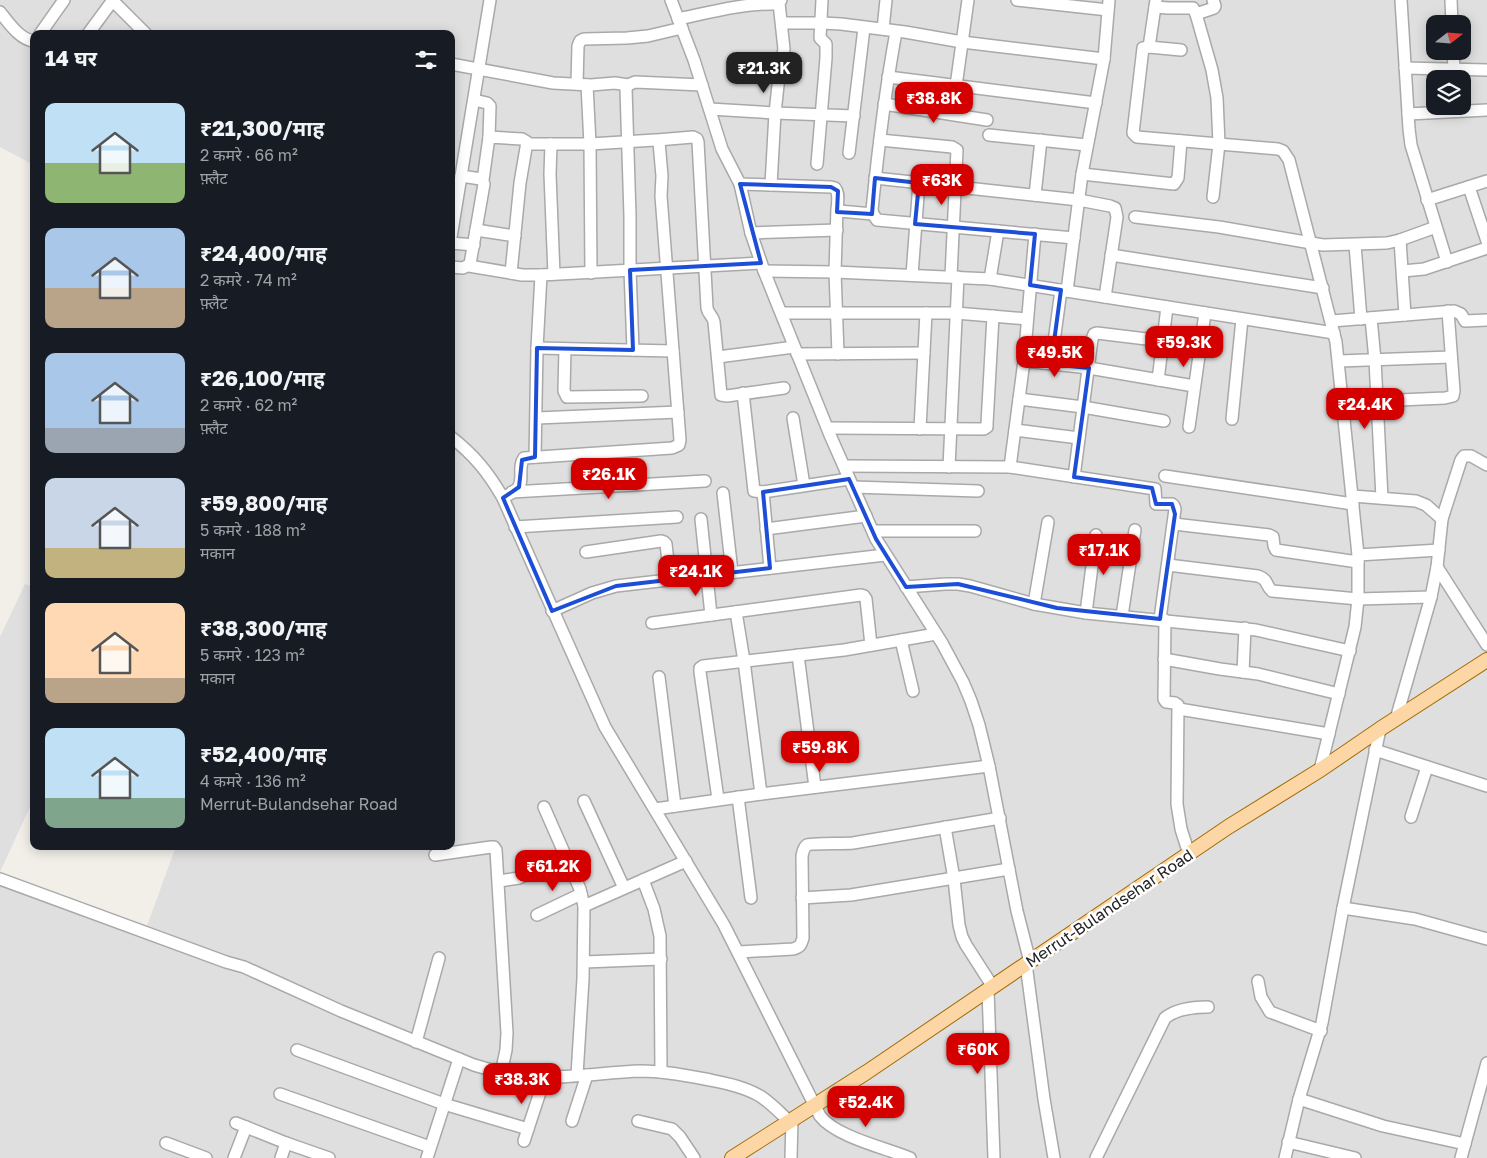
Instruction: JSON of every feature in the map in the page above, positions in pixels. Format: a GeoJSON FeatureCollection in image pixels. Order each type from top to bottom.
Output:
{"type":"FeatureCollection","features":[{"type":"Feature","properties":{"kind":"main road","name":"Merrut-Bulandsehar Road"},"geometry":{"type":"LineString","coordinates":[[732,1158],[867,1072],[1228,827],[1320,770],[1487,660]]}},
{"type":"Feature","properties":{"kind":"street"},"geometry":{"type":"LineString","coordinates":[[43,30],[64,0]]}},
{"type":"Feature","properties":{"kind":"street"},"geometry":{"type":"LineString","coordinates":[[91,30],[113,0],[142,30]]}},
{"type":"Feature","properties":{"kind":"street"},"geometry":{"type":"LineString","coordinates":[[455,213],[490,0]]}},
{"type":"Feature","properties":{"kind":"street"},"geometry":{"type":"LineString","coordinates":[[671,0],[702,85],[724,154],[740,184],[751,233],[762,267],[851,483],[885,554],[936,634],[963,682],[979,725],[1000,818],[1028,963],[1044,1099],[1054,1158]]}},
{"type":"Feature","properties":{"kind":"street"},"geometry":{"type":"LineString","coordinates":[[816,164],[822,115],[826,48],[825,42],[820,38],[822,0]]}},
{"type":"Feature","properties":{"kind":"street"},"geometry":{"type":"LineString","coordinates":[[882,30],[886,0]]}},
{"type":"Feature","properties":{"kind":"street"},"geometry":{"type":"LineString","coordinates":[[950,113],[956,86],[968,0]]}},
{"type":"Feature","properties":{"kind":"street"},"geometry":{"type":"LineString","coordinates":[[1017,0],[1108,5],[1104,59],[1082,174],[1074,238],[1052,364]]}},
{"type":"Feature","properties":{"kind":"street"},"geometry":{"type":"LineString","coordinates":[[1196,14],[1214,8],[1213,0]]}},
{"type":"Feature","properties":{"kind":"street"},"geometry":{"type":"LineString","coordinates":[[1401,0],[1411,145],[1447,262]]}},
{"type":"Feature","properties":{"kind":"street"},"geometry":{"type":"LineString","coordinates":[[1451,0],[1452,15]]}},
{"type":"Feature","properties":{"kind":"street"},"geometry":{"type":"LineString","coordinates":[[591,273],[590,144],[578,46],[584,38],[648,36],[731,7],[780,1],[784,49],[775,114],[771,185]]}},
{"type":"Feature","properties":{"kind":"street"},"geometry":{"type":"LineString","coordinates":[[1149,47],[1155,3],[1168,8],[1193,8],[1215,85],[1219,144],[1213,197]]}},
{"type":"Feature","properties":{"kind":"street"},"geometry":{"type":"LineString","coordinates":[[0,12],[12,27],[26,39],[30,40]]}},
{"type":"Feature","properties":{"kind":"street"},"geometry":{"type":"LineString","coordinates":[[782,23],[822,23],[1104,59]]}},
{"type":"Feature","properties":{"kind":"street"},"geometry":{"type":"LineString","coordinates":[[850,153],[864,28]]}},
{"type":"Feature","properties":{"kind":"street"},"geometry":{"type":"LineString","coordinates":[[896,32],[884,104],[875,178],[873,214],[877,220],[1074,238]]}},
{"type":"Feature","properties":{"kind":"street"},"geometry":{"type":"LineString","coordinates":[[1181,50],[1143,48],[1133,133],[1137,137],[1278,149],[1283,151],[1289,160],[1332,321],[1339,361],[1353,500],[1358,558],[1358,598],[1350,651],[1320,770]]}},
{"type":"Feature","properties":{"kind":"street"},"geometry":{"type":"LineString","coordinates":[[1454,60],[1454,69]]}},
{"type":"Feature","properties":{"kind":"street"},"geometry":{"type":"LineString","coordinates":[[455,65],[552,83],[616,83],[628,85],[635,82],[702,85]]}},
{"type":"Feature","properties":{"kind":"street"},"geometry":{"type":"LineString","coordinates":[[1405,68],[1487,70]]}},
{"type":"Feature","properties":{"kind":"street"},"geometry":{"type":"LineString","coordinates":[[888,77],[1096,103]]}},
{"type":"Feature","properties":{"kind":"street"},"geometry":{"type":"LineString","coordinates":[[628,85],[626,89],[633,350]]}},
{"type":"Feature","properties":{"kind":"street"},"geometry":{"type":"LineString","coordinates":[[469,266],[472,260],[484,184],[490,106],[487,103],[474,100]]}},
{"type":"Feature","properties":{"kind":"street"},"geometry":{"type":"LineString","coordinates":[[884,104],[988,120]]}},
{"type":"Feature","properties":{"kind":"street"},"geometry":{"type":"LineString","coordinates":[[710,109],[775,114],[854,116]]}},
{"type":"Feature","properties":{"kind":"street"},"geometry":{"type":"LineString","coordinates":[[1408,114],[1487,110]]}},
{"type":"Feature","properties":{"kind":"street"},"geometry":{"type":"LineString","coordinates":[[988,135],[1088,145]]}},
{"type":"Feature","properties":{"kind":"street"},"geometry":{"type":"LineString","coordinates":[[489,137],[522,139],[527,144],[590,144],[693,137],[697,139],[708,311],[714,319],[721,395],[744,394],[784,388]]}},
{"type":"Feature","properties":{"kind":"street"},"geometry":{"type":"LineString","coordinates":[[507,495],[519,486],[522,460],[527,458],[676,447],[679,444],[674,351],[661,196],[660,144],[657,140]]}},
{"type":"Feature","properties":{"kind":"street"},"geometry":{"type":"LineString","coordinates":[[880,140],[955,148],[957,154],[954,226],[956,313],[949,466]]}},
{"type":"Feature","properties":{"kind":"street"},"geometry":{"type":"LineString","coordinates":[[1035,195],[1041,140]]}},
{"type":"Feature","properties":{"kind":"street"},"geometry":{"type":"LineString","coordinates":[[1082,174],[1174,184],[1178,178],[1182,141]]}},
{"type":"Feature","properties":{"kind":"street"},"geometry":{"type":"LineString","coordinates":[[511,273],[520,183],[527,144]]}},
{"type":"Feature","properties":{"kind":"street"},"geometry":{"type":"LineString","coordinates":[[552,144],[550,174],[554,274]]}},
{"type":"Feature","properties":{"kind":"street"},"geometry":{"type":"LineString","coordinates":[[461,176],[483,180]]}},
{"type":"Feature","properties":{"kind":"street"},"geometry":{"type":"LineString","coordinates":[[875,178],[1079,200],[1115,208],[1117,217],[1104,297]]}},
{"type":"Feature","properties":{"kind":"street"},"geometry":{"type":"LineString","coordinates":[[1427,200],[1487,181]]}},
{"type":"Feature","properties":{"kind":"street"},"geometry":{"type":"LineString","coordinates":[[912,275],[919,183]]}},
{"type":"Feature","properties":{"kind":"street"},"geometry":{"type":"LineString","coordinates":[[740,184],[836,188],[838,191],[835,272],[838,354]]}},
{"type":"Feature","properties":{"kind":"street"},"geometry":{"type":"LineString","coordinates":[[1470,186],[1486,233]]}},
{"type":"Feature","properties":{"kind":"street"},"geometry":{"type":"LineString","coordinates":[[837,208],[843,212],[873,214]]}},
{"type":"Feature","properties":{"kind":"street"},"geometry":{"type":"LineString","coordinates":[[1135,217],[1323,245],[1372,244],[1400,240],[1436,226]]}},
{"type":"Feature","properties":{"kind":"street"},"geometry":{"type":"LineString","coordinates":[[476,230],[514,236]]}},
{"type":"Feature","properties":{"kind":"street"},"geometry":{"type":"LineString","coordinates":[[751,233],[837,230]]}},
{"type":"Feature","properties":{"kind":"street"},"geometry":{"type":"LineString","coordinates":[[990,279],[998,231]]}},
{"type":"Feature","properties":{"kind":"street"},"geometry":{"type":"LineString","coordinates":[[1010,467],[1024,361],[1035,234]]}},
{"type":"Feature","properties":{"kind":"street"},"geometry":{"type":"LineString","coordinates":[[1400,240],[1405,315]]}},
{"type":"Feature","properties":{"kind":"street"},"geometry":{"type":"LineString","coordinates":[[455,243],[474,245]]}},
{"type":"Feature","properties":{"kind":"street"},"geometry":{"type":"LineString","coordinates":[[1355,245],[1366,318],[1375,360],[1382,498]]}},
{"type":"Feature","properties":{"kind":"street"},"geometry":{"type":"LineString","coordinates":[[1402,271],[1424,269],[1487,248]]}},
{"type":"Feature","properties":{"kind":"street"},"geometry":{"type":"LineString","coordinates":[[1111,254],[1323,288]]}},
{"type":"Feature","properties":{"kind":"street"},"geometry":{"type":"LineString","coordinates":[[455,267],[469,266],[511,273],[540,275],[706,266],[954,276],[990,279],[1064,290],[1334,333]]}},
{"type":"Feature","properties":{"kind":"street"},"geometry":{"type":"LineString","coordinates":[[535,457],[540,275]]}},
{"type":"Feature","properties":{"kind":"street"},"geometry":{"type":"LineString","coordinates":[[1158,380],[1168,307]]}},
{"type":"Feature","properties":{"kind":"street"},"geometry":{"type":"LineString","coordinates":[[1332,321],[1448,311],[1459,312],[1465,321],[1487,320]]}},
{"type":"Feature","properties":{"kind":"street"},"geometry":{"type":"LineString","coordinates":[[1377,401],[1450,398],[1453,396],[1448,311]]}},
{"type":"Feature","properties":{"kind":"street"},"geometry":{"type":"LineString","coordinates":[[782,313],[956,313],[1027,320]]}},
{"type":"Feature","properties":{"kind":"street"},"geometry":{"type":"LineString","coordinates":[[920,429],[926,313]]}},
{"type":"Feature","properties":{"kind":"street"},"geometry":{"type":"LineString","coordinates":[[1189,427],[1205,313]]}},
{"type":"Feature","properties":{"kind":"street"},"geometry":{"type":"LineString","coordinates":[[828,428],[982,430],[986,427],[993,316]]}},
{"type":"Feature","properties":{"kind":"street"},"geometry":{"type":"LineString","coordinates":[[1232,419],[1242,319]]}},
{"type":"Feature","properties":{"kind":"street"},"geometry":{"type":"LineString","coordinates":[[1074,477],[1094,334],[1163,341]]}},
{"type":"Feature","properties":{"kind":"street"},"geometry":{"type":"LineString","coordinates":[[537,348],[674,351]]}},
{"type":"Feature","properties":{"kind":"street"},"geometry":{"type":"LineString","coordinates":[[566,349],[564,391],[567,396],[642,396]]}},
{"type":"Feature","properties":{"kind":"street"},"geometry":{"type":"LineString","coordinates":[[718,357],[795,351],[838,354],[924,353]]}},
{"type":"Feature","properties":{"kind":"street"},"geometry":{"type":"LineString","coordinates":[[1339,361],[1451,357]]}},
{"type":"Feature","properties":{"kind":"street"},"geometry":{"type":"LineString","coordinates":[[1024,361],[1089,368],[1194,386]]}},
{"type":"Feature","properties":{"kind":"street"},"geometry":{"type":"LineString","coordinates":[[744,394],[754,491],[763,492],[804,486],[851,483],[978,491]]}},
{"type":"Feature","properties":{"kind":"street"},"geometry":{"type":"LineString","coordinates":[[1019,399],[1083,407],[1164,421]]}},
{"type":"Feature","properties":{"kind":"street"},"geometry":{"type":"LineString","coordinates":[[537,418],[678,412]]}},
{"type":"Feature","properties":{"kind":"street"},"geometry":{"type":"LineString","coordinates":[[792,418],[804,486]]}},
{"type":"Feature","properties":{"kind":"street"},"geometry":{"type":"LineString","coordinates":[[1015,430],[1079,438]]}},
{"type":"Feature","properties":{"kind":"street"},"geometry":{"type":"LineString","coordinates":[[455,440],[482,465],[507,495],[515,527],[605,727],[721,919],[814,1105],[826,1123],[834,1128],[910,1158]]}},
{"type":"Feature","properties":{"kind":"street"},"geometry":{"type":"LineString","coordinates":[[1396,719],[1431,596],[1437,567],[1442,519],[1461,460],[1464,456],[1471,456],[1487,465]]}},
{"type":"Feature","properties":{"kind":"street"},"geometry":{"type":"LineString","coordinates":[[844,466],[1010,467],[1155,489],[1156,504],[1172,504],[1174,506],[1175,514],[1163,620],[1164,698],[1166,702],[1178,705],[1179,709],[1177,725],[1177,804],[1181,830],[1188,854]]}},
{"type":"Feature","properties":{"kind":"street"},"geometry":{"type":"LineString","coordinates":[[1166,476],[1353,500],[1382,498],[1416,501],[1426,505],[1442,519]]}},
{"type":"Feature","properties":{"kind":"street"},"geometry":{"type":"LineString","coordinates":[[507,495],[705,481]]}},
{"type":"Feature","properties":{"kind":"street"},"geometry":{"type":"LineString","coordinates":[[723,492],[732,572]]}},
{"type":"Feature","properties":{"kind":"street"},"geometry":{"type":"LineString","coordinates":[[763,492],[770,568]]}},
{"type":"Feature","properties":{"kind":"street"},"geometry":{"type":"LineString","coordinates":[[766,530],[866,516]]}},
{"type":"Feature","properties":{"kind":"street"},"geometry":{"type":"LineString","coordinates":[[515,527],[677,517]]}},
{"type":"Feature","properties":{"kind":"street"},"geometry":{"type":"LineString","coordinates":[[701,519],[711,615]]}},
{"type":"Feature","properties":{"kind":"street"},"geometry":{"type":"LineString","coordinates":[[1034,604],[1048,522]]}},
{"type":"Feature","properties":{"kind":"street"},"geometry":{"type":"LineString","coordinates":[[1174,524],[1269,535],[1273,537],[1276,550],[1358,558],[1439,550]]}},
{"type":"Feature","properties":{"kind":"street"},"geometry":{"type":"LineString","coordinates":[[1122,616],[1135,530]]}},
{"type":"Feature","properties":{"kind":"street"},"geometry":{"type":"LineString","coordinates":[[873,531],[975,531]]}},
{"type":"Feature","properties":{"kind":"street"},"geometry":{"type":"LineString","coordinates":[[1086,613],[1096,535]]}},
{"type":"Feature","properties":{"kind":"street"},"geometry":{"type":"LineString","coordinates":[[586,552],[661,541],[666,544],[670,579]]}},
{"type":"Feature","properties":{"kind":"street"},"geometry":{"type":"LineString","coordinates":[[552,611],[600,590],[616,586],[885,554]]}},
{"type":"Feature","properties":{"kind":"street"},"geometry":{"type":"LineString","coordinates":[[1168,565],[1258,576],[1266,581],[1272,591],[1358,598],[1431,596]]}},
{"type":"Feature","properties":{"kind":"street"},"geometry":{"type":"LineString","coordinates":[[1437,567],[1487,645]]}},
{"type":"Feature","properties":{"kind":"street"},"geometry":{"type":"LineString","coordinates":[[906,587],[958,584],[1034,604],[1086,613],[1245,628],[1350,651]]}},
{"type":"Feature","properties":{"kind":"street"},"geometry":{"type":"LineString","coordinates":[[652,624],[861,595],[866,599],[871,646]]}},
{"type":"Feature","properties":{"kind":"street"},"geometry":{"type":"LineString","coordinates":[[736,612],[761,794]]}},
{"type":"Feature","properties":{"kind":"street"},"geometry":{"type":"LineString","coordinates":[[1243,672],[1245,628]]}},
{"type":"Feature","properties":{"kind":"street"},"geometry":{"type":"LineString","coordinates":[[718,799],[700,668],[798,654],[844,650],[936,634]]}},
{"type":"Feature","properties":{"kind":"street"},"geometry":{"type":"LineString","coordinates":[[901,640],[913,691]]}},
{"type":"Feature","properties":{"kind":"street"},"geometry":{"type":"LineString","coordinates":[[798,654],[815,787]]}},
{"type":"Feature","properties":{"kind":"street"},"geometry":{"type":"LineString","coordinates":[[1164,659],[1275,678],[1339,694]]}},
{"type":"Feature","properties":{"kind":"street"},"geometry":{"type":"LineString","coordinates":[[659,677],[675,806]]}},
{"type":"Feature","properties":{"kind":"street"},"geometry":{"type":"LineString","coordinates":[[1179,709],[1329,734]]}},
{"type":"Feature","properties":{"kind":"street"},"geometry":{"type":"LineString","coordinates":[[1285,1158],[1299,1099],[1320,1030],[1380,729]]}},
{"type":"Feature","properties":{"kind":"street"},"geometry":{"type":"LineString","coordinates":[[1375,750],[1487,786]]}},
{"type":"Feature","properties":{"kind":"street"},"geometry":{"type":"LineString","coordinates":[[654,809],[718,799],[989,766]]}},
{"type":"Feature","properties":{"kind":"street"},"geometry":{"type":"LineString","coordinates":[[1411,817],[1427,767]]}},
{"type":"Feature","properties":{"kind":"street"},"geometry":{"type":"LineString","coordinates":[[738,797],[751,898]]}},
{"type":"Feature","properties":{"kind":"street"},"geometry":{"type":"LineString","coordinates":[[584,801],[624,888]]}},
{"type":"Feature","properties":{"kind":"street"},"geometry":{"type":"LineString","coordinates":[[544,807],[581,894],[584,906],[582,1075],[572,1121]]}},
{"type":"Feature","properties":{"kind":"street"},"geometry":{"type":"LineString","coordinates":[[739,952],[793,949],[799,948],[802,944],[802,856],[806,846],[810,844],[853,843],[1000,818]]}},
{"type":"Feature","properties":{"kind":"street"},"geometry":{"type":"LineString","coordinates":[[945,827],[962,937],[990,988],[994,1158]]}},
{"type":"Feature","properties":{"kind":"street"},"geometry":{"type":"LineString","coordinates":[[435,854],[494,847],[497,853],[507,1033],[506,1050],[501,1073]]}},
{"type":"Feature","properties":{"kind":"street"},"geometry":{"type":"LineString","coordinates":[[499,881],[519,878],[565,855]]}},
{"type":"Feature","properties":{"kind":"street"},"geometry":{"type":"LineString","coordinates":[[584,906],[686,860]]}},
{"type":"Feature","properties":{"kind":"street"},"geometry":{"type":"LineString","coordinates":[[802,898],[851,895],[1009,869]]}},
{"type":"Feature","properties":{"kind":"street"},"geometry":{"type":"LineString","coordinates":[[0,879],[244,967],[341,1011],[416,1042],[474,1065],[501,1073],[545,1077],[620,1072],[661,1072],[724,1083],[748,1090],[791,1120],[791,1158]]}},
{"type":"Feature","properties":{"kind":"street"},"geometry":{"type":"LineString","coordinates":[[643,880],[658,923],[661,942],[661,1072]]}},
{"type":"Feature","properties":{"kind":"street"},"geometry":{"type":"LineString","coordinates":[[537,915],[581,894]]}},
{"type":"Feature","properties":{"kind":"street"},"geometry":{"type":"LineString","coordinates":[[1343,908],[1415,919],[1487,939]]}},
{"type":"Feature","properties":{"kind":"street"},"geometry":{"type":"LineString","coordinates":[[416,1042],[439,958]]}},
{"type":"Feature","properties":{"kind":"street"},"geometry":{"type":"LineString","coordinates":[[584,962],[661,959]]}},
{"type":"Feature","properties":{"kind":"street"},"geometry":{"type":"LineString","coordinates":[[1258,981],[1261,997],[1270,1012],[1320,1030]]}},
{"type":"Feature","properties":{"kind":"street"},"geometry":{"type":"LineString","coordinates":[[1096,1158],[1165,1018],[1183,1010],[1208,1007]]}},
{"type":"Feature","properties":{"kind":"street"},"geometry":{"type":"LineString","coordinates":[[297,1050],[444,1104],[528,1128]]}},
{"type":"Feature","properties":{"kind":"street"},"geometry":{"type":"LineString","coordinates":[[280,1094],[429,1153],[459,1059]]}},
{"type":"Feature","properties":{"kind":"street"},"geometry":{"type":"LineString","coordinates":[[1461,1158],[1487,1063]]}},
{"type":"Feature","properties":{"kind":"street"},"geometry":{"type":"LineString","coordinates":[[524,1141],[545,1077]]}},
{"type":"Feature","properties":{"kind":"street"},"geometry":{"type":"LineString","coordinates":[[1299,1099],[1383,1126],[1465,1144]]}},
{"type":"Feature","properties":{"kind":"street"},"geometry":{"type":"LineString","coordinates":[[638,1121],[672,1129],[680,1137],[694,1158]]}},
{"type":"Feature","properties":{"kind":"street"},"geometry":{"type":"LineString","coordinates":[[236,1157],[241,1125],[286,1144],[329,1158]]}},
{"type":"Feature","properties":{"kind":"street"},"geometry":{"type":"LineString","coordinates":[[166,1142],[206,1158]]}},
{"type":"Feature","properties":{"kind":"street"},"geometry":{"type":"LineString","coordinates":[[1288,1142],[1354,1158]]}},
{"type":"Feature","properties":{"kind":"street"},"geometry":{"type":"LineString","coordinates":[[281,1158],[286,1144]]}},
{"type":"Feature","properties":{"kind":"highlighted area"},"geometry":{"type":"Polygon","coordinates":[[[875,178],[919,183],[915,224],[1035,234],[1030,285],[1061,290],[1051,364],[1089,368],[1074,477],[1152,488],[1156,504],[1172,504],[1175,514],[1160,619],[1057,608],[958,584],[906,587],[876,539],[849,479],[763,492],[770,568],[616,586],[552,611],[503,498],[519,487],[522,460],[535,457],[537,348],[633,350],[630,270],[761,263],[740,184],[831,187],[838,191],[837,212],[872,214],[875,178]]]}},
{"type":"Feature","properties":{"kind":"shaded area"},"geometry":{"type":"Polygon","coordinates":[[[0,0],[1487,0],[1487,1158],[0,1158],[0,874],[147,926],[175,850],[455,850],[455,30],[30,30],[30,163],[0,147],[0,0]]]}},
{"type":"Feature","properties":{"kind":"shaded area"},"geometry":{"type":"Polygon","coordinates":[[[25,584],[30,586],[30,807],[0,872],[0,637],[25,584]]]}}]}
